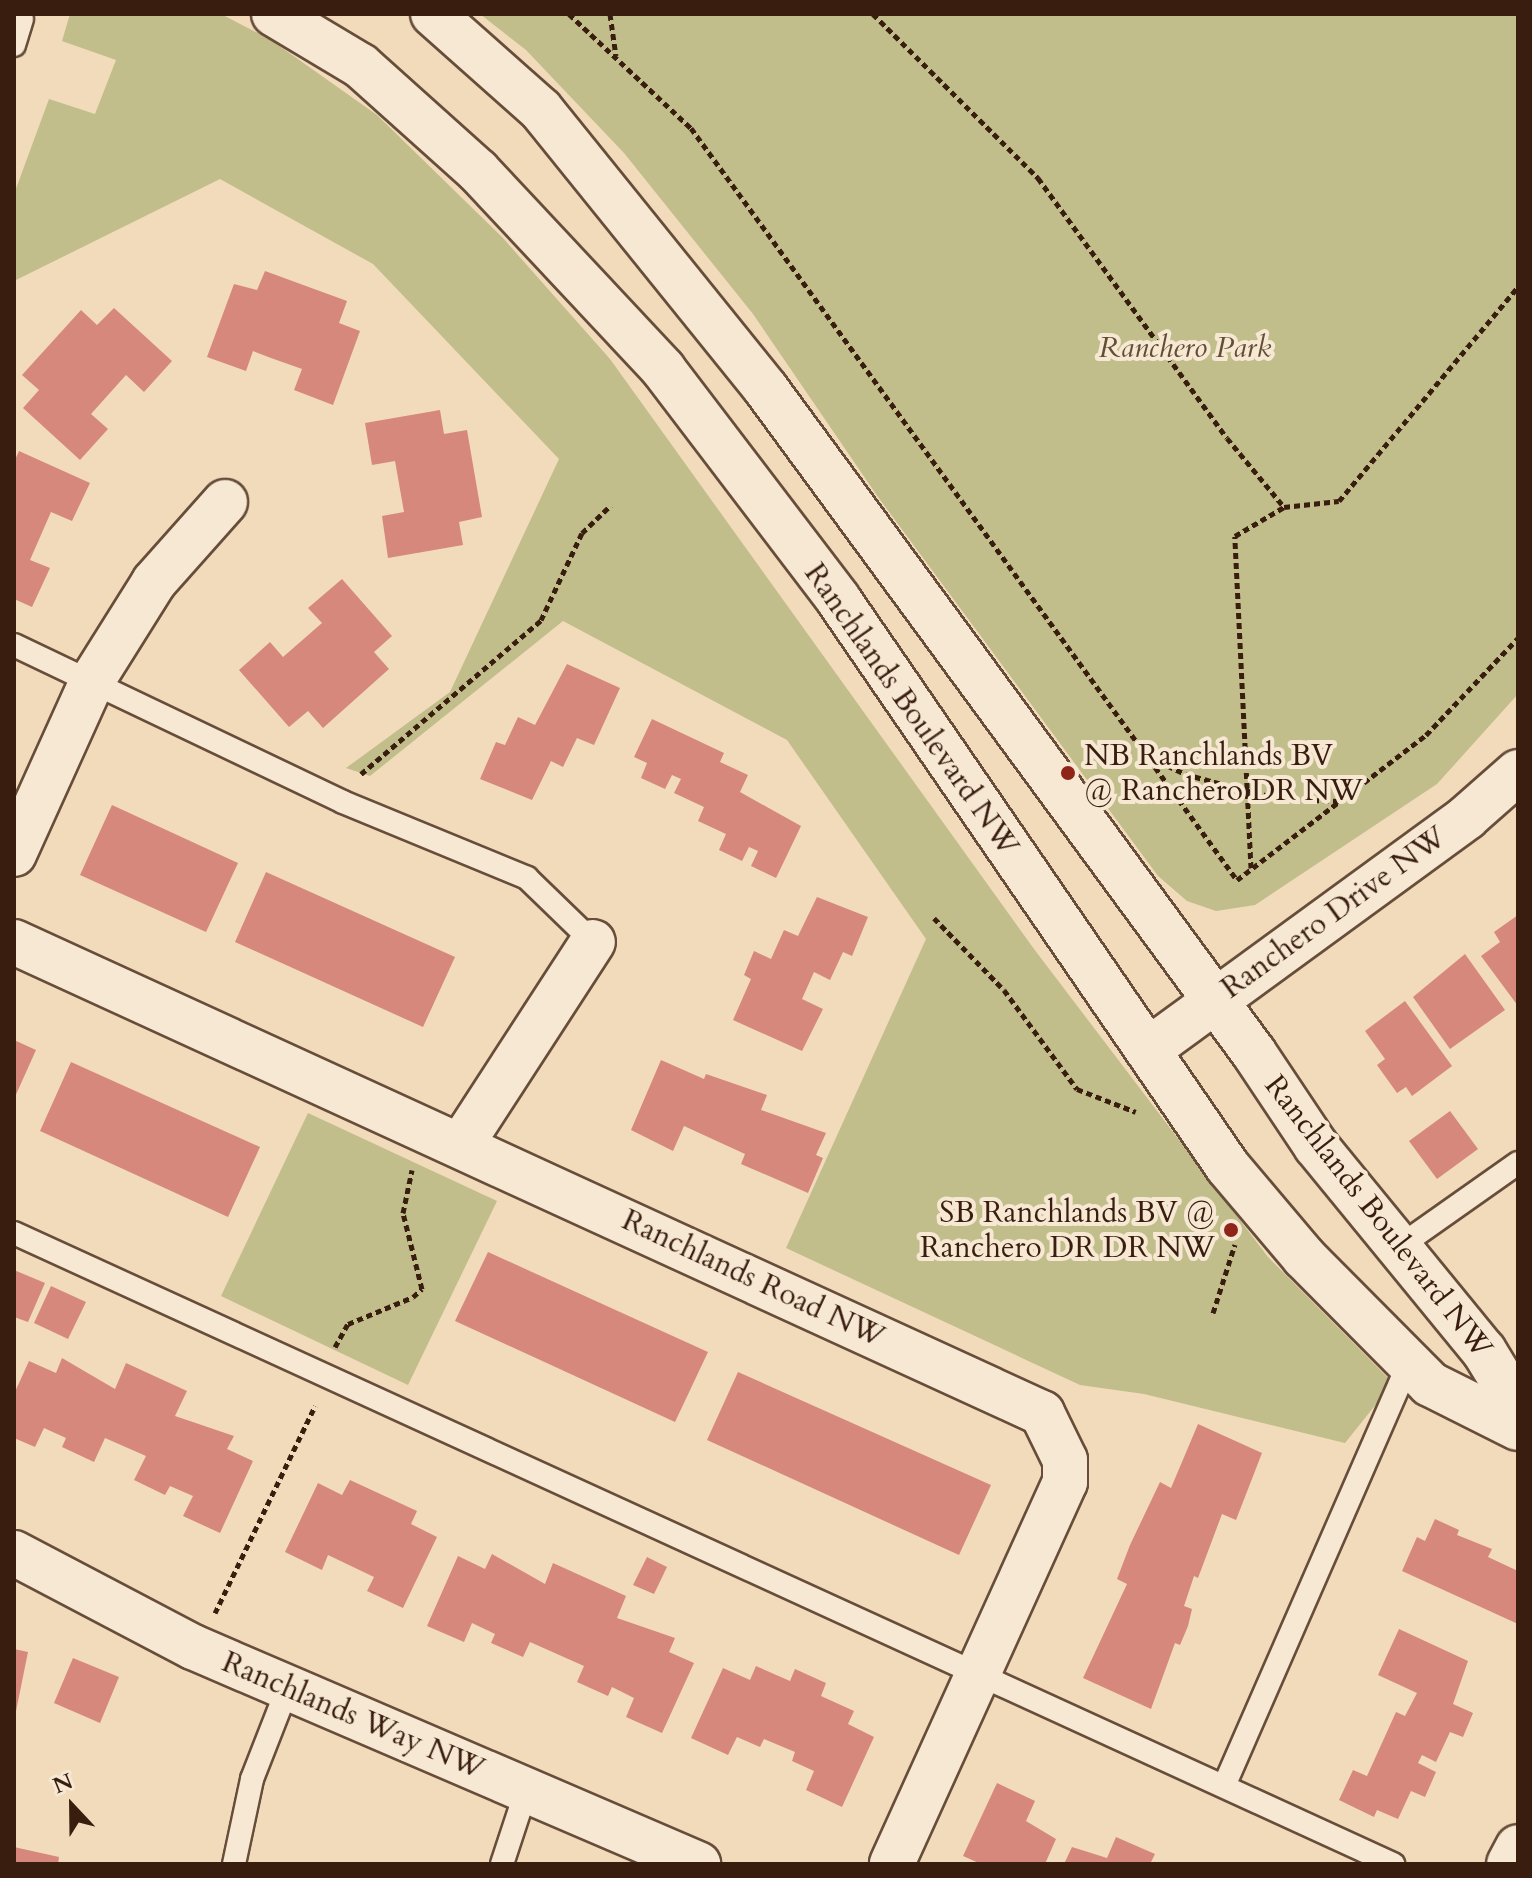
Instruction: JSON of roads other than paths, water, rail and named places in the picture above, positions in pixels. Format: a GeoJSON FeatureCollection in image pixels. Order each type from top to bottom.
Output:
{"type":"FeatureCollection","features":[{"type":"Feature","properties":{"kind":"street","name":"Ranchlands Boulevard NW"},"geometry":{"type":"LineString","coordinates":[[274,14],[361,66],[478,171],[663,369],[838,599],[1228,1167],[1313,1267],[1430,1384],[1518,1428]]}},
{"type":"Feature","properties":{"kind":"street","name":"Ranchlands Boulevard NW"},"geometry":{"type":"LineString","coordinates":[[433,14],[541,110],[624,206],[766,389],[1396,1249],[1484,1351],[1518,1407]]}},
{"type":"Feature","properties":{"kind":"street"},"geometry":{"type":"LineString","coordinates":[[14,854],[92,681],[154,582],[225,502]]}},
{"type":"Feature","properties":{"kind":"street","name":"Ranchero Drive NW"},"geometry":{"type":"LineString","coordinates":[[1148,1050],[1467,817],[1518,772]]}},
{"type":"Feature","properties":{"kind":"street","name":"Ranchlands Road NW"},"geometry":{"type":"LineString","coordinates":[[14,942],[1042,1413],[1065,1460],[1065,1482],[892,1864]]}},
{"type":"Feature","properties":{"kind":"street"},"geometry":{"type":"LineString","coordinates":[[461,1145],[593,942]]}},
{"type":"Feature","properties":{"kind":"street","name":"Ranchlands Way NW"},"geometry":{"type":"LineString","coordinates":[[14,1553],[193,1647],[698,1864]]}},
{"type":"Feature","properties":{"kind":"street"},"geometry":{"type":"LineString","coordinates":[[1509,1864],[1518,1847]]}},
{"type":"Feature","properties":{"kind":"lane"},"geometry":{"type":"LineString","coordinates":[[14,45],[22,19]]}},
{"type":"Feature","properties":{"kind":"lane"},"geometry":{"type":"LineString","coordinates":[[14,645],[343,802],[527,878],[593,942]]}},
{"type":"Feature","properties":{"kind":"lane"},"geometry":{"type":"LineString","coordinates":[[1396,1249],[1518,1163]]}},
{"type":"Feature","properties":{"kind":"lane"},"geometry":{"type":"LineString","coordinates":[[14,1233],[1393,1864]]}},
{"type":"Feature","properties":{"kind":"lane"},"geometry":{"type":"LineString","coordinates":[[1224,1786],[1409,1363]]}},
{"type":"Feature","properties":{"kind":"lane"},"geometry":{"type":"LineString","coordinates":[[234,1864],[252,1779],[288,1687]]}},
{"type":"Feature","properties":{"kind":"lane"},"geometry":{"type":"LineString","coordinates":[[502,1864],[526,1791]]}},
{"type":"Feature","properties":{"kind":"place","name":"NB Ranchlands BV @ Ranchero DR NW"},"geometry":{"type":"Point","coordinates":[1068,773]}},
{"type":"Feature","properties":{"kind":"place","name":"SB Ranchlands BV @ Ranchero DR DR NW"},"geometry":{"type":"Point","coordinates":[1231,1230]}},
{"type":"Feature","properties":{"kind":"park label","name":"Ranchero Park"},"geometry":{"type":"Point","coordinates":[1185,348]}}]}
